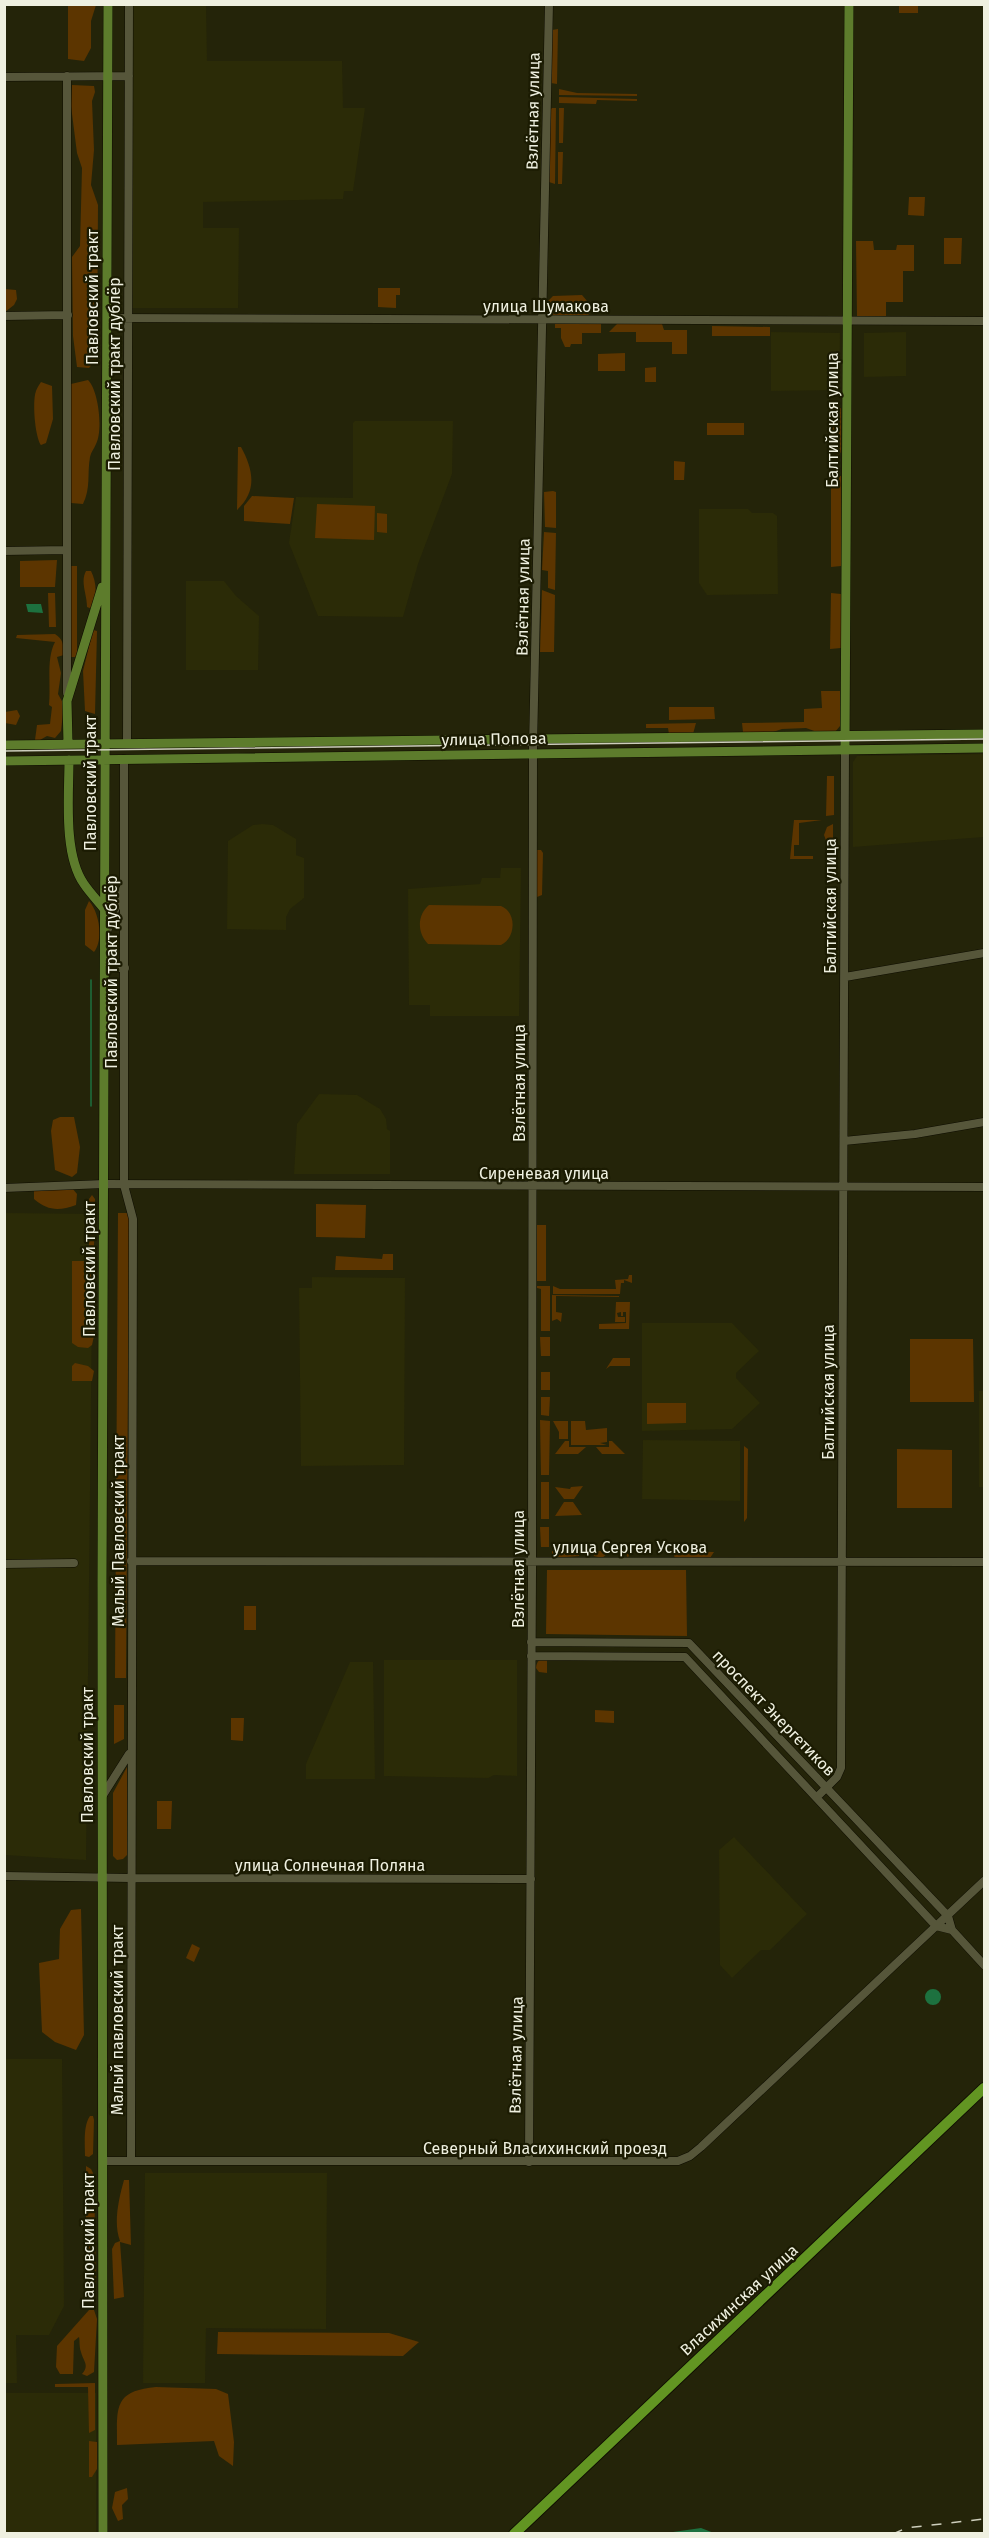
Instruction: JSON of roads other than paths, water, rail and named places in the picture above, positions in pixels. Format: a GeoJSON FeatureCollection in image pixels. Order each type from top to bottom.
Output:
{"type":"FeatureCollection","features":[{"type":"Feature","properties":{"kind":"highway","name":"Власихинская улица"},"geometry":{"type":"LineString","coordinates":[[513,2534],[984,2088]]}},
{"type":"Feature","properties":{"kind":"main road","name":"Павловский тракт"},"geometry":{"type":"LineString","coordinates":[[103,2534],[108,4]]}},
{"type":"Feature","properties":{"kind":"main road","name":"Балтийская улица"},"geometry":{"type":"LineString","coordinates":[[845,750],[849,4]]}},
{"type":"Feature","properties":{"kind":"main road"},"geometry":{"type":"LineString","coordinates":[[68,744],[67,701],[97,611],[106,564]]}},
{"type":"Feature","properties":{"kind":"main road"},"geometry":{"type":"LineString","coordinates":[[890,734],[891,749]]}},
{"type":"Feature","properties":{"kind":"main road","name":"улица Попова"},"geometry":{"type":"LineString","coordinates":[[4,745],[984,734]]}},
{"type":"Feature","properties":{"kind":"main road"},"geometry":{"type":"LineString","coordinates":[[286,741],[286,757]]}},
{"type":"Feature","properties":{"kind":"main road","name":"улица Попова"},"geometry":{"type":"LineString","coordinates":[[4,761],[984,748]]}},
{"type":"Feature","properties":{"kind":"main road"},"geometry":{"type":"LineString","coordinates":[[69,760],[69,820],[77,871],[83,884],[105,909]]}},
{"type":"Feature","properties":{"kind":"street","name":"Павловский тракт дублёр"},"geometry":{"type":"LineString","coordinates":[[127,743],[129,4]]}},
{"type":"Feature","properties":{"kind":"street","name":"Взлётная улица"},"geometry":{"type":"LineString","coordinates":[[529,2162],[533,1187],[532,754],[549,4]]}},
{"type":"Feature","properties":{"kind":"street"},"geometry":{"type":"LineString","coordinates":[[4,76],[129,76]]}},
{"type":"Feature","properties":{"kind":"street"},"geometry":{"type":"LineString","coordinates":[[67,701],[68,76]]}},
{"type":"Feature","properties":{"kind":"street"},"geometry":{"type":"LineString","coordinates":[[4,316],[68,315]]}},
{"type":"Feature","properties":{"kind":"street","name":"улица Шумакова"},"geometry":{"type":"LineString","coordinates":[[107,318],[984,321]]}},
{"type":"Feature","properties":{"kind":"street"},"geometry":{"type":"LineString","coordinates":[[4,551],[67,550]]}},
{"type":"Feature","properties":{"kind":"street","name":"Балтийская улица"},"geometry":{"type":"LineString","coordinates":[[817,1797],[837,1777],[840,1768],[845,750]]}},
{"type":"Feature","properties":{"kind":"street","name":"Павловский тракт дублёр"},"geometry":{"type":"LineString","coordinates":[[124,759],[124,1185]]}},
{"type":"Feature","properties":{"kind":"street"},"geometry":{"type":"LineString","coordinates":[[105,936],[125,882]]}},
{"type":"Feature","properties":{"kind":"street"},"geometry":{"type":"LineString","coordinates":[[845,977],[984,954]]}},
{"type":"Feature","properties":{"kind":"street"},"geometry":{"type":"LineString","coordinates":[[105,968],[125,968]]}},
{"type":"Feature","properties":{"kind":"street"},"geometry":{"type":"LineString","coordinates":[[844,1141],[915,1134],[984,1122]]}},
{"type":"Feature","properties":{"kind":"street","name":"Сиреневая улица"},"geometry":{"type":"LineString","coordinates":[[4,1188],[104,1184],[984,1187]]}},
{"type":"Feature","properties":{"kind":"street","name":"Малый Павловский тракт"},"geometry":{"type":"LineString","coordinates":[[124,1185],[133,1219],[130,1878]]}},
{"type":"Feature","properties":{"kind":"street","name":"улица Сергея Ускова"},"geometry":{"type":"LineString","coordinates":[[132,1561],[984,1562]]}},
{"type":"Feature","properties":{"kind":"street"},"geometry":{"type":"LineString","coordinates":[[4,1564],[74,1563]]}},
{"type":"Feature","properties":{"kind":"street","name":"проспект Энергетиков"},"geometry":{"type":"LineString","coordinates":[[531,1642],[689,1643],[948,1916]]}},
{"type":"Feature","properties":{"kind":"street"},"geometry":{"type":"LineString","coordinates":[[602,1643],[602,1656]]}},
{"type":"Feature","properties":{"kind":"street","name":"проспект Энергетиков"},"geometry":{"type":"LineString","coordinates":[[531,1656],[685,1657],[936,1926]]}},
{"type":"Feature","properties":{"kind":"street"},"geometry":{"type":"LineString","coordinates":[[103,1795],[130,1752]]}},
{"type":"Feature","properties":{"kind":"street"},"geometry":{"type":"LineString","coordinates":[[4,1876],[103,1878]]}},
{"type":"Feature","properties":{"kind":"street","name":"улица Солнечная Поляна"},"geometry":{"type":"LineString","coordinates":[[103,1878],[531,1879]]}},
{"type":"Feature","properties":{"kind":"street","name":"Малый павловский тракт"},"geometry":{"type":"LineString","coordinates":[[130,1878],[130,2161]]}},
{"type":"Feature","properties":{"kind":"street","name":"Северный Власихинский проезд"},"geometry":{"type":"LineString","coordinates":[[103,2161],[669,2163],[690,2156],[984,1881]]}},
{"type":"Feature","properties":{"kind":"street"},"geometry":{"type":"LineString","coordinates":[[948,1916],[952,1930],[984,1965]]}},
{"type":"Feature","properties":{"kind":"street"},"geometry":{"type":"LineString","coordinates":[[936,1926],[952,1930]]}},
{"type":"Feature","properties":{"kind":"waterway"},"geometry":{"type":"LineString","coordinates":[[91,980],[91,1106]]}},
{"type":"Feature","properties":{"kind":"tram line"},"geometry":{"type":"LineString","coordinates":[[4,751],[984,739]]}},
{"type":"Feature","properties":{"kind":"railway"},"geometry":{"type":"LineString","coordinates":[[893,2534],[906,2528],[984,2519]]}}]}
